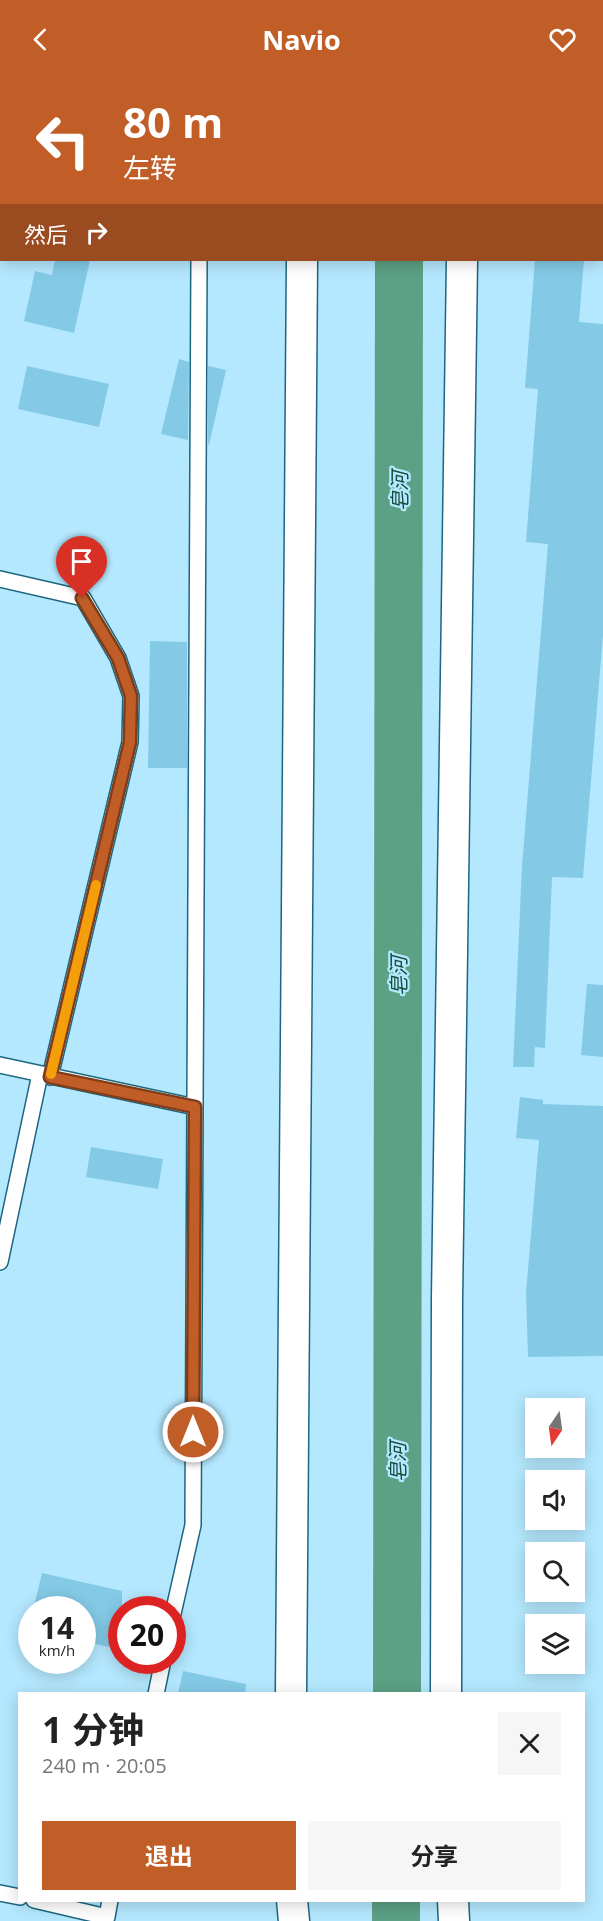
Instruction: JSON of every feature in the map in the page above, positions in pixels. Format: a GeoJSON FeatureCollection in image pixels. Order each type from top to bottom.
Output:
{"type":"FeatureCollection","features":[{"type":"Feature","properties":{"kind":"street"},"geometry":{"type":"LineString","coordinates":[[291,1692],[302,261]]}},
{"type":"Feature","properties":{"kind":"street"},"geometry":{"type":"LineString","coordinates":[[446,1692],[447,1299],[462,261]]}},
{"type":"Feature","properties":{"kind":"street"},"geometry":{"type":"LineString","coordinates":[[292,1902],[294,1921]]}},
{"type":"Feature","properties":{"kind":"street"},"geometry":{"type":"LineString","coordinates":[[453,1902],[454,1921]]}},
{"type":"Feature","properties":{"kind":"lane"},"geometry":{"type":"LineString","coordinates":[[177,1596],[193,1525],[199,261]]}},
{"type":"Feature","properties":{"kind":"lane"},"geometry":{"type":"LineString","coordinates":[[0,579],[82,598],[118,658],[131,696],[130,742],[0,1262]]}},
{"type":"Feature","properties":{"kind":"lane"},"geometry":{"type":"LineString","coordinates":[[0,1065],[195,1107]]}},
{"type":"Feature","properties":{"kind":"lane"},"geometry":{"type":"LineString","coordinates":[[156,1692],[160,1674]]}},
{"type":"Feature","properties":{"kind":"lane"},"geometry":{"type":"LineString","coordinates":[[0,1893],[18,1897]]}},
{"type":"Feature","properties":{"kind":"lane"},"geometry":{"type":"LineString","coordinates":[[43,1902],[107,1917],[110,1902]]}},
{"type":"Feature","properties":{"kind":"building"},"geometry":{"type":"Polygon","coordinates":[[[55,261],[90,261],[74,333],[24,321],[35,271],[52,275],[55,261]]]}},
{"type":"Feature","properties":{"kind":"building"},"geometry":{"type":"Polygon","coordinates":[[[535,261],[584,261],[579,322],[603,324],[603,635],[583,878],[552,877],[545,1048],[535,1047],[534,1067],[513,1067],[522,866],[548,544],[526,542],[538,389],[525,388],[535,261]]]}},
{"type":"Feature","properties":{"kind":"building"},"geometry":{"type":"Polygon","coordinates":[[[179,359],[189,362],[188,440],[161,434],[179,359]]]}},
{"type":"Feature","properties":{"kind":"building"},"geometry":{"type":"Polygon","coordinates":[[[27,366],[109,384],[99,427],[18,409],[27,366]]]}},
{"type":"Feature","properties":{"kind":"building"},"geometry":{"type":"Polygon","coordinates":[[[208,366],[226,370],[209,445],[208,444],[208,366]]]}},
{"type":"Feature","properties":{"kind":"building"},"geometry":{"type":"Polygon","coordinates":[[[150,641],[187,642],[187,768],[148,768],[150,641]]]}},
{"type":"Feature","properties":{"kind":"building"},"geometry":{"type":"Polygon","coordinates":[[[587,984],[603,985],[603,1057],[581,1055],[587,984]]]}},
{"type":"Feature","properties":{"kind":"building"},"geometry":{"type":"Polygon","coordinates":[[[520,1097],[543,1100],[543,1104],[603,1106],[603,1356],[528,1357],[526,1293],[539,1140],[516,1138],[520,1097]]]}},
{"type":"Feature","properties":{"kind":"building"},"geometry":{"type":"Polygon","coordinates":[[[91,1147],[163,1159],[158,1189],[86,1177],[91,1147]]]}},
{"type":"Feature","properties":{"kind":"building"},"geometry":{"type":"Polygon","coordinates":[[[42,1573],[122,1591],[122,1596],[108,1596],[108,1647],[96,1644],[96,1596],[36,1596],[42,1573]]]}},
{"type":"Feature","properties":{"kind":"building"},"geometry":{"type":"Polygon","coordinates":[[[186,1672],[246,1684],[245,1692],[178,1692],[182,1674],[186,1674],[186,1672]]]}},
{"type":"Feature","properties":{"kind":"waterway","name":"皂河"},"geometry":{"type":"LineString","coordinates":[[397,1692],[399,261]]}},
{"type":"Feature","properties":{"kind":"waterway","name":"皂河"},"geometry":{"type":"LineString","coordinates":[[396,1902],[396,1921]]}},
{"type":"Feature","properties":{"kind":"slow traffic"},"geometry":{"type":"LineString","coordinates":[[51,1074],[96,885]]}},
{"type":"Feature","properties":{"kind":"route"},"geometry":{"type":"LineString","coordinates":[[82,598],[118,658],[131,696],[130,742],[50,1077],[195,1107],[193,1432]]}}]}
